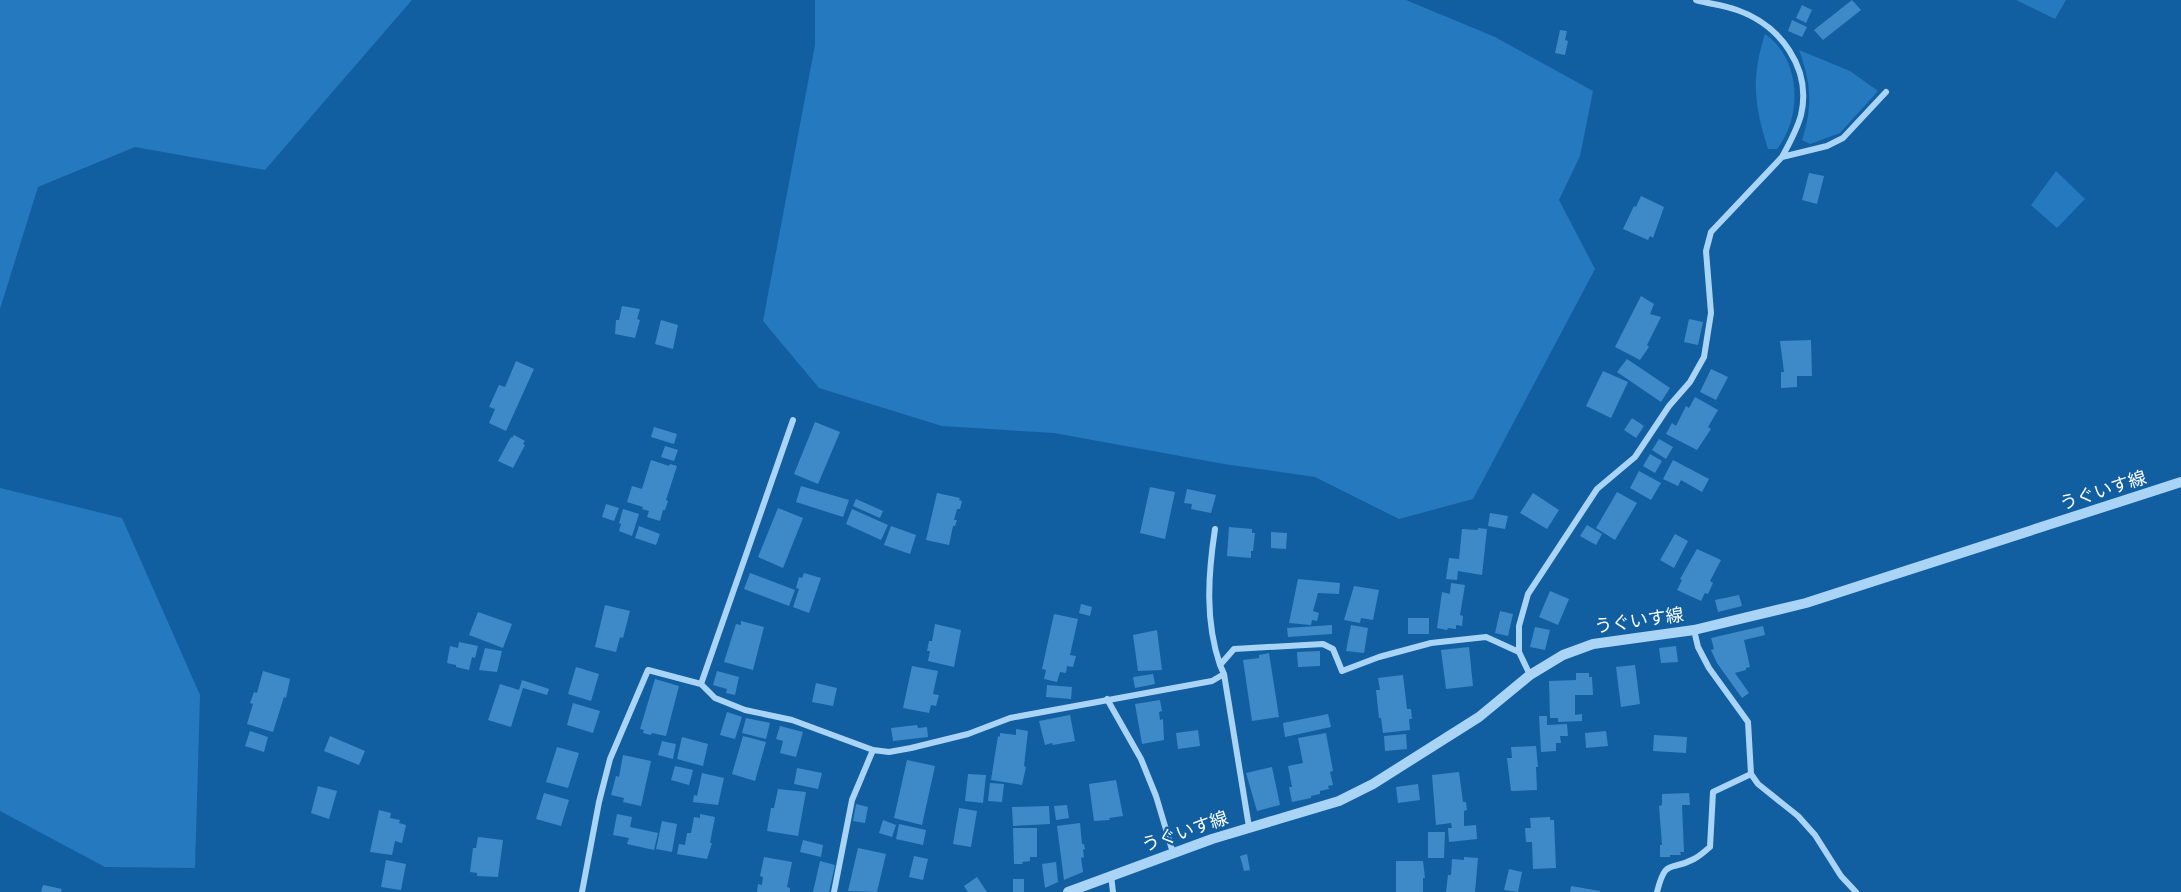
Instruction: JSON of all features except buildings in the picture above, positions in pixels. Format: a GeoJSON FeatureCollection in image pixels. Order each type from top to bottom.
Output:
{"type":"FeatureCollection","features":[{"type":"Feature","properties":{"kind":"street"},"geometry":{"type":"LineString","coordinates":[[1530,675],[1519,652],[1519,626],[1528,594],[1597,489],[1635,457],[1669,406],[1699,368],[1704,357],[1710,327],[1706,251],[1711,232],[1782,157],[1794,135],[1801,114],[1803,94],[1801,74],[1787,45],[1766,25],[1737,10],[1696,0]]}},
{"type":"Feature","properties":{"kind":"street"},"geometry":{"type":"LineString","coordinates":[[1782,157],[1827,146],[1843,138],[1886,92]]}},
{"type":"Feature","properties":{"kind":"street"},"geometry":{"type":"LineString","coordinates":[[701,684],[793,420]]}},
{"type":"Feature","properties":{"kind":"street","name":"うぐいす線"},"geometry":{"type":"LineString","coordinates":[[1068,892],[1249,827],[1294,816],[1339,801],[1373,784],[1479,717],[1530,675],[1563,655],[1593,644],[1694,630],[1806,603],[2181,482]]}},
{"type":"Feature","properties":{"kind":"street"},"geometry":{"type":"LineString","coordinates":[[1215,529],[1211,558],[1209,615],[1214,646],[1224,674],[1249,827]]}},
{"type":"Feature","properties":{"kind":"street"},"geometry":{"type":"LineString","coordinates":[[1694,630],[1698,647],[1709,668],[1748,723],[1751,774],[1758,784],[1798,816],[1815,834],[1841,876],[1856,892]]}},
{"type":"Feature","properties":{"kind":"street"},"geometry":{"type":"LineString","coordinates":[[1220,666],[1234,649],[1323,644],[1333,650],[1342,670],[1431,643],[1486,637],[1519,652]]}},
{"type":"Feature","properties":{"kind":"street"},"geometry":{"type":"LineString","coordinates":[[582,892],[599,802],[610,759],[648,670],[701,684],[715,698],[745,710],[792,720],[873,750],[889,752],[968,734],[1010,718],[1212,681],[1224,674]]}},
{"type":"Feature","properties":{"kind":"street"},"geometry":{"type":"LineString","coordinates":[[1107,699],[1141,759],[1156,796],[1173,853]]}},
{"type":"Feature","properties":{"kind":"street"},"geometry":{"type":"LineString","coordinates":[[834,892],[852,800],[873,750]]}},
{"type":"Feature","properties":{"kind":"street"},"geometry":{"type":"LineString","coordinates":[[1657,892],[1662,874],[1672,865],[1693,860],[1710,847],[1713,792],[1751,774]]}},
{"type":"Feature","properties":{"kind":"street"},"geometry":{"type":"LineString","coordinates":[[1111,875],[1113,892]]}},
{"type":"Feature","properties":{"kind":"shaded area"},"geometry":{"type":"Polygon","coordinates":[[[0,0],[412,0],[265,170],[135,147],[38,187],[0,309],[0,0]]]}},
{"type":"Feature","properties":{"kind":"shaded area"},"geometry":{"type":"Polygon","coordinates":[[[815,0],[1406,0],[1495,37],[1593,91],[1580,156],[1559,200],[1595,269],[1473,499],[1399,519],[1315,477],[1224,464],[1054,433],[942,426],[819,388],[763,321],[815,45],[815,0]]]}},
{"type":"Feature","properties":{"kind":"shaded area"},"geometry":{"type":"Polygon","coordinates":[[[2016,0],[2066,0],[2055,19],[2016,0]]]}},
{"type":"Feature","properties":{"kind":"shaded area"},"geometry":{"type":"Polygon","coordinates":[[[1765,34],[1786,58],[1794,88],[1791,121],[1777,149],[1768,149],[1757,105],[1756,78],[1765,34]]]}},
{"type":"Feature","properties":{"kind":"shaded area"},"geometry":{"type":"Polygon","coordinates":[[[1799,50],[1850,71],[1878,91],[1840,133],[1810,144],[1802,140],[1808,117],[1809,95],[1806,73],[1799,50]]]}},
{"type":"Feature","properties":{"kind":"shaded area"},"geometry":{"type":"Polygon","coordinates":[[[2056,171],[2085,199],[2057,228],[2031,205],[2056,171]]]}},
{"type":"Feature","properties":{"kind":"shaded area"},"geometry":{"type":"Polygon","coordinates":[[[0,488],[122,518],[200,695],[195,868],[105,867],[0,811],[0,488]]]}}]}
